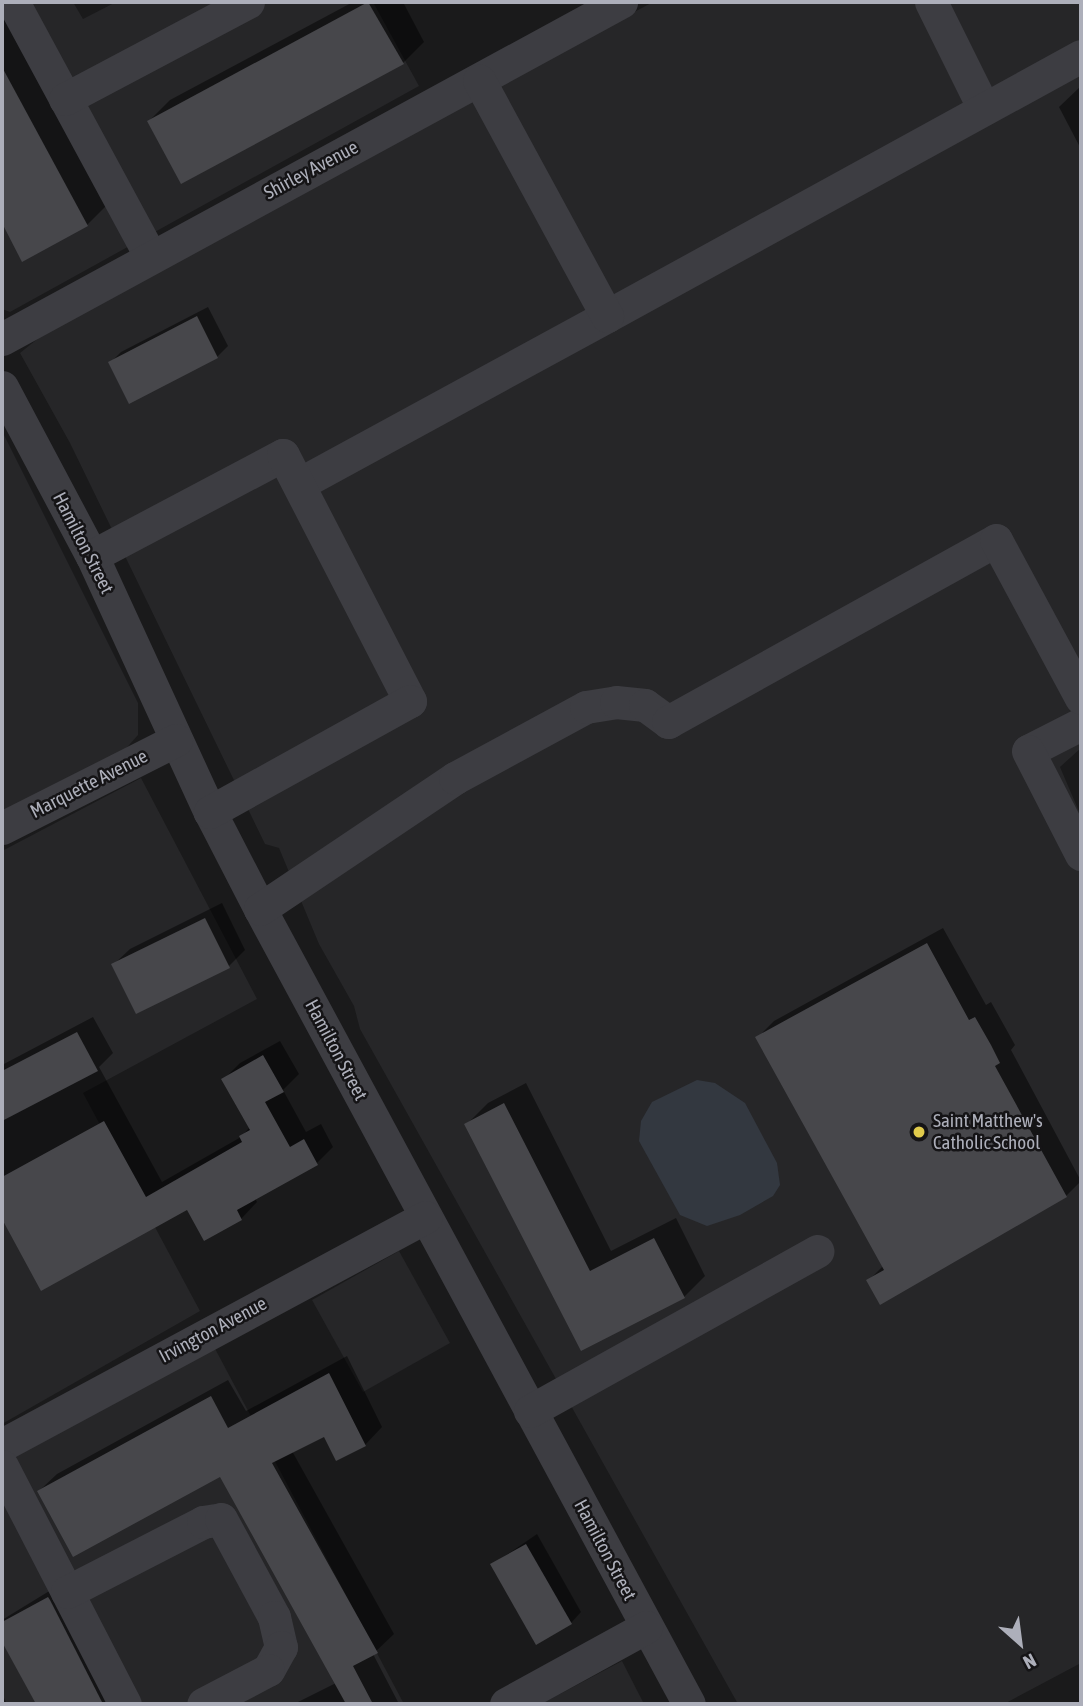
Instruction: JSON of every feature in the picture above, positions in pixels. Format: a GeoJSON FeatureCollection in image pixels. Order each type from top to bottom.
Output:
{"type":"FeatureCollection","features":[{"type":"Feature","properties":{"kind":"street"},"geometry":{"type":"LineString","coordinates":[[13,2],[151,257]]}},
{"type":"Feature","properties":{"kind":"street"},"geometry":{"type":"LineString","coordinates":[[65,99],[248,2]]}},
{"type":"Feature","properties":{"kind":"street","name":"Shirley Avenue"},"geometry":{"type":"LineString","coordinates":[[2,339],[621,2]]}},
{"type":"Feature","properties":{"kind":"street"},"geometry":{"type":"LineString","coordinates":[[931,2],[984,109]]}},
{"type":"Feature","properties":{"kind":"street"},"geometry":{"type":"LineString","coordinates":[[299,484],[1081,56]]}},
{"type":"Feature","properties":{"kind":"street"},"geometry":{"type":"LineString","coordinates":[[479,80],[607,316]]}},
{"type":"Feature","properties":{"kind":"street","name":"Hamilton Street"},"geometry":{"type":"LineString","coordinates":[[2,387],[92,556],[210,813],[260,909],[688,1704]]}},
{"type":"Feature","properties":{"kind":"street"},"geometry":{"type":"LineString","coordinates":[[92,556],[283,456],[410,701],[210,813]]}},
{"type":"Feature","properties":{"kind":"street"},"geometry":{"type":"LineString","coordinates":[[260,909],[455,778],[586,706],[616,702],[645,705],[668,722],[996,540],[1081,698]]}},
{"type":"Feature","properties":{"kind":"street"},"geometry":{"type":"LineString","coordinates":[[1081,724],[1028,751],[1081,854]]}},
{"type":"Feature","properties":{"kind":"street","name":"Marquette Avenue"},"geometry":{"type":"LineString","coordinates":[[2,828],[176,740]]}},
{"type":"Feature","properties":{"kind":"street","name":"Irvington Avenue"},"geometry":{"type":"LineString","coordinates":[[2,1445],[426,1217]]}},
{"type":"Feature","properties":{"kind":"street"},"geometry":{"type":"LineString","coordinates":[[530,1411],[818,1251]]}},
{"type":"Feature","properties":{"kind":"street"},"geometry":{"type":"LineString","coordinates":[[2,1466],[125,1704]]}},
{"type":"Feature","properties":{"kind":"street"},"geometry":{"type":"LineString","coordinates":[[67,1592],[203,1522],[221,1519],[274,1617],[281,1647],[268,1670],[203,1704]]}},
{"type":"Feature","properties":{"kind":"street"},"geometry":{"type":"LineString","coordinates":[[506,1704],[646,1626]]}},
{"type":"Feature","properties":{"kind":"shaded area"},"geometry":{"type":"Polygon","coordinates":[[[2,2],[73,2],[83,19],[116,2],[373,2],[419,86],[10,312],[2,309],[2,2]]]}},
{"type":"Feature","properties":{"kind":"shaded area"},"geometry":{"type":"Polygon","coordinates":[[[653,2],[1081,2],[1081,748],[1060,767],[1081,816],[1081,1663],[1004,1704],[738,1704],[360,1029],[354,1006],[319,944],[279,848],[265,844],[70,443],[20,353],[66,316],[653,2]]]}},
{"type":"Feature","properties":{"kind":"shaded area"},"geometry":{"type":"Polygon","coordinates":[[[2,431],[138,703],[138,735],[121,754],[2,815],[2,431]]]}},
{"type":"Feature","properties":{"kind":"shaded area"},"geometry":{"type":"Polygon","coordinates":[[[141,778],[257,999],[83,1093],[200,1311],[2,1424],[2,851],[141,778]]]}},
{"type":"Feature","properties":{"kind":"shaded area"},"geometry":{"type":"Polygon","coordinates":[[[697,1080],[715,1083],[745,1103],[777,1163],[780,1185],[773,1196],[740,1215],[707,1226],[680,1215],[639,1141],[641,1121],[652,1102],[697,1080]]]}},
{"type":"Feature","properties":{"kind":"shaded area"},"geometry":{"type":"Polygon","coordinates":[[[399,1251],[450,1343],[363,1392],[312,1300],[399,1251]]]}},
{"type":"Feature","properties":{"kind":"shaded area"},"geometry":{"type":"Polygon","coordinates":[[[212,1343],[404,1704],[7,1704],[2,1694],[2,1458],[212,1343]]]}},
{"type":"Feature","properties":{"kind":"shaded area"},"geometry":{"type":"Polygon","coordinates":[[[622,1661],[644,1704],[541,1704],[622,1661]]]}},
{"type":"Feature","properties":{"kind":"building"},"geometry":{"type":"Polygon","coordinates":[[[368,2],[404,64],[181,184],[147,121],[368,2]]]}},
{"type":"Feature","properties":{"kind":"building"},"geometry":{"type":"Polygon","coordinates":[[[2,67],[88,226],[22,262],[2,223],[2,67]]]}},
{"type":"Feature","properties":{"kind":"building"},"geometry":{"type":"Polygon","coordinates":[[[197,316],[218,358],[129,404],[108,362],[197,316]]]}},
{"type":"Feature","properties":{"kind":"building"},"geometry":{"type":"Polygon","coordinates":[[[205,918],[230,968],[136,1014],[111,964],[205,918]]]}},
{"type":"Feature","properties":{"kind":"building","name":"Saint Matthew's Catholic School"},"geometry":{"type":"Polygon","coordinates":[[[927,943],[969,1020],[975,1017],[991,1045],[1000,1063],[995,1066],[1067,1197],[880,1305],[866,1280],[884,1270],[755,1037],[927,943]]]}},
{"type":"Feature","properties":{"kind":"building"},"geometry":{"type":"Polygon","coordinates":[[[77,1032],[98,1071],[2,1121],[2,1071],[77,1032]]]}},
{"type":"Feature","properties":{"kind":"building"},"geometry":{"type":"Polygon","coordinates":[[[263,1055],[284,1092],[265,1102],[290,1147],[304,1139],[318,1165],[237,1210],[242,1220],[204,1241],[187,1210],[41,1291],[2,1219],[2,1177],[104,1121],[146,1197],[242,1142],[239,1136],[250,1130],[221,1079],[263,1055]]]}},
{"type":"Feature","properties":{"kind":"building"},"geometry":{"type":"Polygon","coordinates":[[[504,1103],[590,1271],[654,1238],[685,1298],[581,1351],[464,1124],[504,1103]]]}},
{"type":"Feature","properties":{"kind":"building"},"geometry":{"type":"Polygon","coordinates":[[[329,1373],[366,1446],[336,1461],[324,1437],[272,1463],[378,1653],[353,1666],[373,1704],[346,1704],[220,1477],[73,1557],[37,1491],[211,1396],[228,1428],[329,1373]]]}},
{"type":"Feature","properties":{"kind":"building"},"geometry":{"type":"Polygon","coordinates":[[[526,1544],[572,1624],[536,1645],[490,1564],[526,1544]]]}},
{"type":"Feature","properties":{"kind":"building"},"geometry":{"type":"Polygon","coordinates":[[[48,1597],[103,1704],[36,1704],[2,1642],[2,1622],[48,1597]]]}},
{"type":"Feature","properties":{"kind":"place","name":"Saint Matthew's Catholic School"},"geometry":{"type":"Point","coordinates":[919,1132]}}]}
